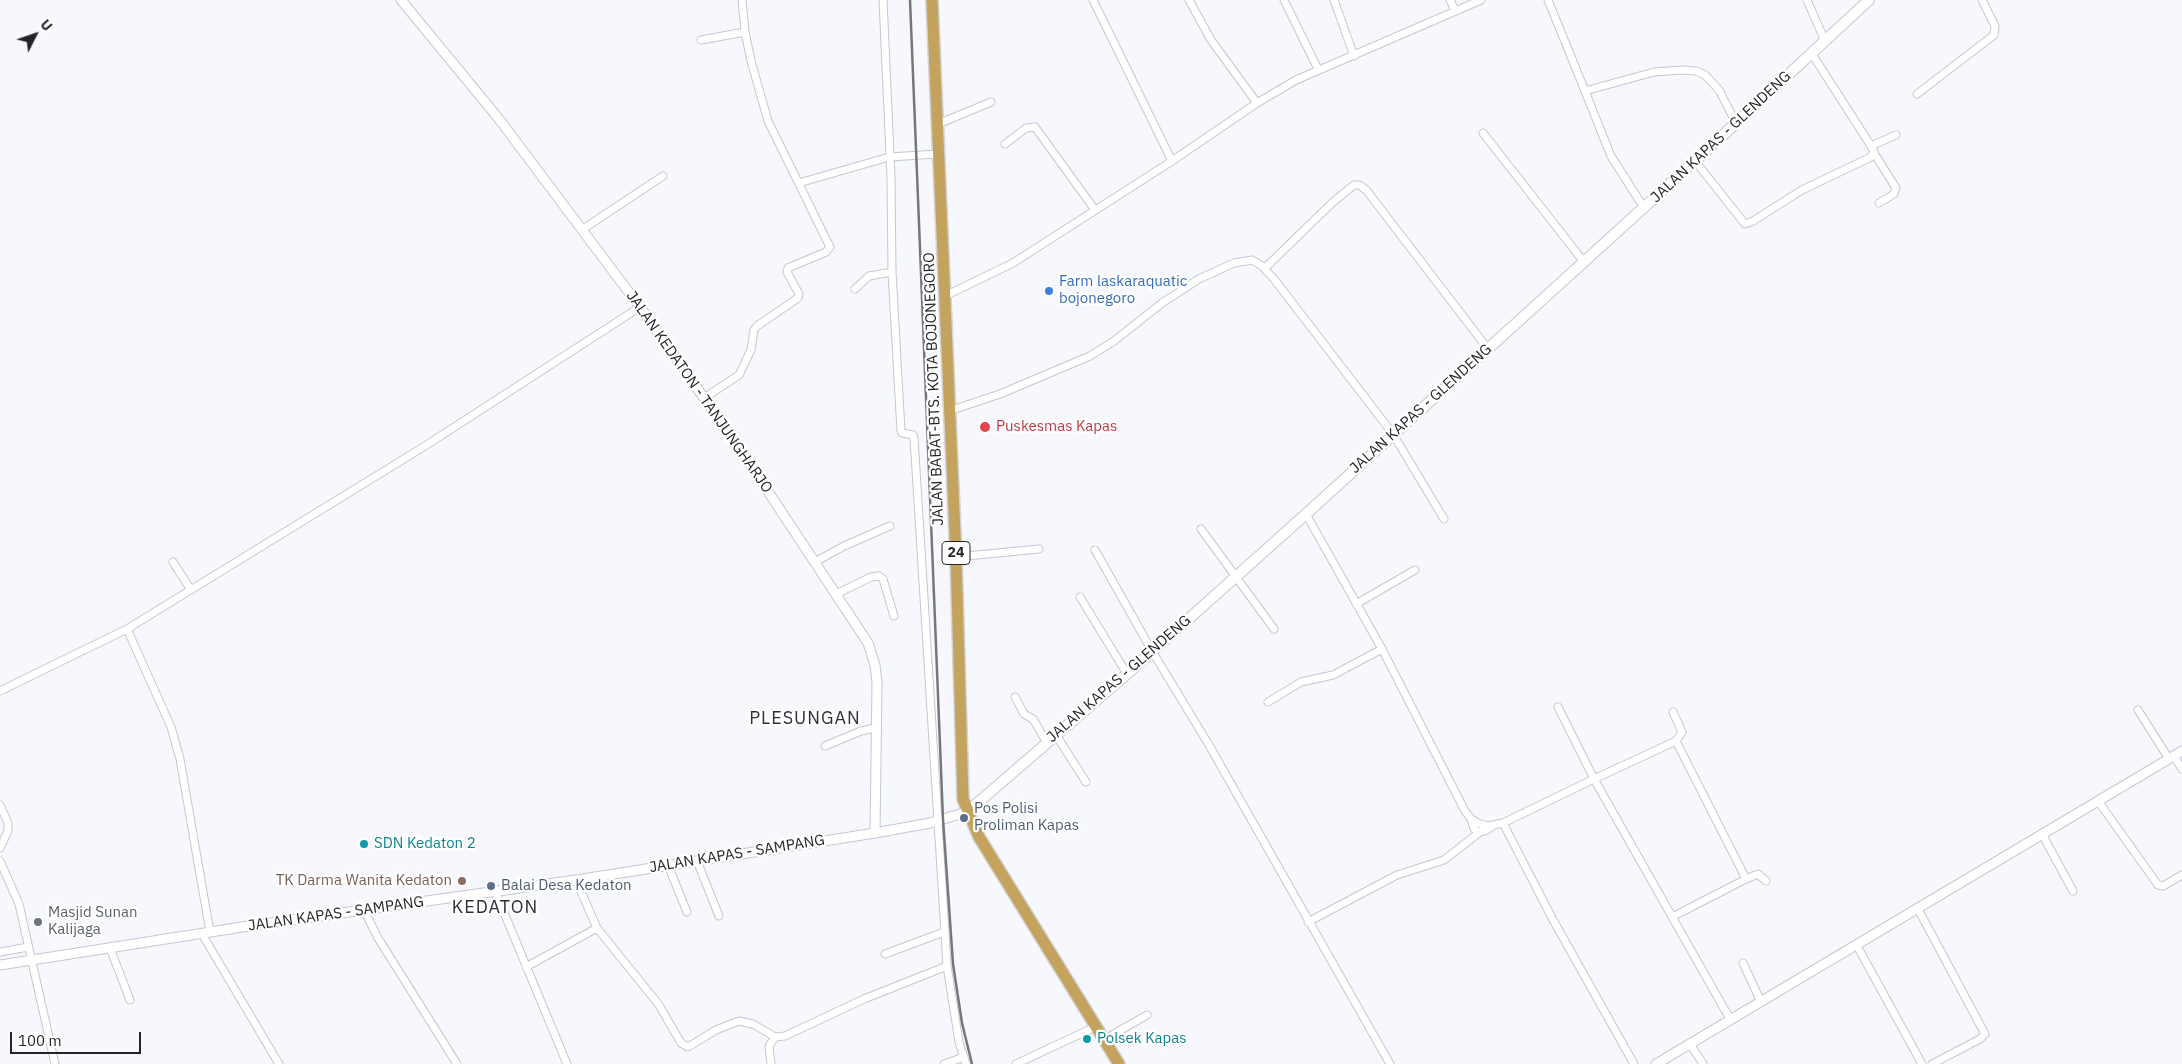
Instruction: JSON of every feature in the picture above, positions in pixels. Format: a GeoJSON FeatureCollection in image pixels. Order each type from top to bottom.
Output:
{"type":"FeatureCollection","features":[{"type":"Feature","properties":{"kind":"highway","name":"JALAN BABAT-BTS. KOTA BOJONEGORO"},"geometry":{"type":"LineString","coordinates":[[932,0],[956,557],[962,786],[967,812],[979,837],[1120,1064]]}},
{"type":"Feature","properties":{"kind":"main road","name":"JALAN KAPAS - GLENDENG"},"geometry":{"type":"LineString","coordinates":[[967,812],[1127,674],[1306,514],[1644,208],[1869,0]]}},
{"type":"Feature","properties":{"kind":"street","name":"JALAN KEDATON - TANJUNGHARJO"},"geometry":{"type":"LineString","coordinates":[[401,0],[499,119],[640,307],[704,398],[868,643],[875,665],[877,683],[875,833]]}},
{"type":"Feature","properties":{"kind":"street"},"geometry":{"type":"LineString","coordinates":[[704,398],[739,374],[751,350],[754,330],[757,326],[798,298],[799,292],[787,272],[788,268],[824,253],[830,248],[768,121],[745,32],[742,0]]}},
{"type":"Feature","properties":{"kind":"street"},"geometry":{"type":"LineString","coordinates":[[883,0],[891,177],[892,272],[900,431],[902,434],[913,435],[914,438],[944,932],[947,966],[959,1042],[965,1061],[944,1064]]}},
{"type":"Feature","properties":{"kind":"street"},"geometry":{"type":"LineString","coordinates":[[1093,0],[1172,161]]}},
{"type":"Feature","properties":{"kind":"street"},"geometry":{"type":"LineString","coordinates":[[1189,0],[1211,40],[1257,102]]}},
{"type":"Feature","properties":{"kind":"street"},"geometry":{"type":"LineString","coordinates":[[1284,0],[1318,69]]}},
{"type":"Feature","properties":{"kind":"street"},"geometry":{"type":"LineString","coordinates":[[1334,0],[1354,56]]}},
{"type":"Feature","properties":{"kind":"street"},"geometry":{"type":"LineString","coordinates":[[1450,0],[1456,10]]}},
{"type":"Feature","properties":{"kind":"street"},"geometry":{"type":"LineString","coordinates":[[945,296],[995,274],[1172,161],[1257,102],[1318,69],[1354,56],[1480,0]]}},
{"type":"Feature","properties":{"kind":"street"},"geometry":{"type":"LineString","coordinates":[[1548,0],[1611,156],[1644,208]]}},
{"type":"Feature","properties":{"kind":"street"},"geometry":{"type":"LineString","coordinates":[[1807,0],[1825,41]]}},
{"type":"Feature","properties":{"kind":"street"},"geometry":{"type":"LineString","coordinates":[[1917,94],[1994,35],[1995,26],[1982,0]]}},
{"type":"Feature","properties":{"kind":"street"},"geometry":{"type":"LineString","coordinates":[[701,40],[745,32]]}},
{"type":"Feature","properties":{"kind":"street"},"geometry":{"type":"LineString","coordinates":[[1812,54],[1896,188],[1894,194],[1878,203]]}},
{"type":"Feature","properties":{"kind":"street"},"geometry":{"type":"LineString","coordinates":[[1585,91],[1654,72],[1696,71],[1705,75],[1719,90],[1736,123]]}},
{"type":"Feature","properties":{"kind":"street"},"geometry":{"type":"LineString","coordinates":[[938,124],[990,102]]}},
{"type":"Feature","properties":{"kind":"street"},"geometry":{"type":"LineString","coordinates":[[1005,144],[1026,128],[1035,127],[1095,210]]}},
{"type":"Feature","properties":{"kind":"street"},"geometry":{"type":"LineString","coordinates":[[1483,133],[1584,262]]}},
{"type":"Feature","properties":{"kind":"street"},"geometry":{"type":"LineString","coordinates":[[1695,161],[1745,224],[1753,221],[1802,190],[1864,162],[1872,150],[1896,135]]}},
{"type":"Feature","properties":{"kind":"street"},"geometry":{"type":"LineString","coordinates":[[799,184],[889,157],[938,154]]}},
{"type":"Feature","properties":{"kind":"street"},"geometry":{"type":"LineString","coordinates":[[583,229],[663,176]]}},
{"type":"Feature","properties":{"kind":"street"},"geometry":{"type":"LineString","coordinates":[[1265,268],[1333,202],[1354,185],[1360,185],[1367,190],[1488,348]]}},
{"type":"Feature","properties":{"kind":"street"},"geometry":{"type":"LineString","coordinates":[[950,411],[1000,394],[1090,356],[1114,341],[1162,303],[1224,267],[1249,260],[1257,262],[1265,268],[1393,434],[1444,519]]}},
{"type":"Feature","properties":{"kind":"street"},"geometry":{"type":"LineString","coordinates":[[855,289],[869,276],[892,272]]}},
{"type":"Feature","properties":{"kind":"street"},"geometry":{"type":"LineString","coordinates":[[0,691],[127,628],[425,446],[640,307]]}},
{"type":"Feature","properties":{"kind":"street"},"geometry":{"type":"LineString","coordinates":[[1306,514],[1382,649],[1471,819],[1474,829],[1480,832]]}},
{"type":"Feature","properties":{"kind":"street"},"geometry":{"type":"LineString","coordinates":[[815,562],[844,546],[890,526]]}},
{"type":"Feature","properties":{"kind":"street"},"geometry":{"type":"LineString","coordinates":[[1201,529],[1274,629]]}},
{"type":"Feature","properties":{"kind":"street"},"geometry":{"type":"LineString","coordinates":[[956,557],[1039,549]]}},
{"type":"Feature","properties":{"kind":"street"},"geometry":{"type":"LineString","coordinates":[[1095,550],[1152,651],[1209,745],[1390,1064]]}},
{"type":"Feature","properties":{"kind":"street"},"geometry":{"type":"LineString","coordinates":[[173,562],[190,590]]}},
{"type":"Feature","properties":{"kind":"street"},"geometry":{"type":"LineString","coordinates":[[1356,604],[1414,570]]}},
{"type":"Feature","properties":{"kind":"street"},"geometry":{"type":"LineString","coordinates":[[836,594],[871,576],[879,576],[883,579],[894,616]]}},
{"type":"Feature","properties":{"kind":"street"},"geometry":{"type":"LineString","coordinates":[[1080,597],[1127,674]]}},
{"type":"Feature","properties":{"kind":"street"},"geometry":{"type":"LineString","coordinates":[[127,628],[171,727],[180,759],[206,933],[279,1064]]}},
{"type":"Feature","properties":{"kind":"street"},"geometry":{"type":"LineString","coordinates":[[1268,702],[1301,682],[1333,675],[1382,649]]}},
{"type":"Feature","properties":{"kind":"street"},"geometry":{"type":"LineString","coordinates":[[1015,697],[1024,714],[1033,719],[1047,743]]}},
{"type":"Feature","properties":{"kind":"street"},"geometry":{"type":"LineString","coordinates":[[1558,707],[1594,779],[1730,1019]]}},
{"type":"Feature","properties":{"kind":"street"},"geometry":{"type":"LineString","coordinates":[[2138,710],[2175,756],[2182,769]]}},
{"type":"Feature","properties":{"kind":"street"},"geometry":{"type":"LineString","coordinates":[[1308,922],[1397,875],[1444,860],[1480,832],[1503,823],[1676,741],[1682,732],[1673,712]]}},
{"type":"Feature","properties":{"kind":"street"},"geometry":{"type":"LineString","coordinates":[[825,746],[861,731],[875,728]]}},
{"type":"Feature","properties":{"kind":"street"},"geometry":{"type":"LineString","coordinates":[[1056,735],[1086,782]]}},
{"type":"Feature","properties":{"kind":"street"},"geometry":{"type":"LineString","coordinates":[[1676,741],[1746,879]]}},
{"type":"Feature","properties":{"kind":"street"},"geometry":{"type":"LineString","coordinates":[[1656,1064],[2175,756]]}},
{"type":"Feature","properties":{"kind":"street"},"geometry":{"type":"LineString","coordinates":[[2098,801],[2158,886],[2163,886],[2182,875]]}},
{"type":"Feature","properties":{"kind":"street"},"geometry":{"type":"LineString","coordinates":[[0,805],[8,823],[8,831],[0,848]]}},
{"type":"Feature","properties":{"kind":"street","name":"JALAN KAPAS - SAMPANG"},"geometry":{"type":"LineString","coordinates":[[0,966],[206,933],[576,880],[875,833],[937,821],[967,812]]}},
{"type":"Feature","properties":{"kind":"street"},"geometry":{"type":"LineString","coordinates":[[1471,819],[1480,824],[1495,825]]}},
{"type":"Feature","properties":{"kind":"street"},"geometry":{"type":"LineString","coordinates":[[1503,823],[1552,918],[1634,1064]]}},
{"type":"Feature","properties":{"kind":"street"},"geometry":{"type":"LineString","coordinates":[[2042,834],[2073,891]]}},
{"type":"Feature","properties":{"kind":"street"},"geometry":{"type":"LineString","coordinates":[[0,861],[19,904],[54,1064]]}},
{"type":"Feature","properties":{"kind":"street"},"geometry":{"type":"LineString","coordinates":[[696,861],[719,916]]}},
{"type":"Feature","properties":{"kind":"street"},"geometry":{"type":"LineString","coordinates":[[668,865],[687,912]]}},
{"type":"Feature","properties":{"kind":"street"},"geometry":{"type":"LineString","coordinates":[[1672,918],[1758,874],[1766,882]]}},
{"type":"Feature","properties":{"kind":"street"},"geometry":{"type":"LineString","coordinates":[[576,880],[597,928],[659,1006],[683,1046],[688,1047],[696,1044],[716,1030],[739,1021],[753,1024],[776,1037]]}},
{"type":"Feature","properties":{"kind":"street"},"geometry":{"type":"LineString","coordinates":[[494,891],[567,1064]]}},
{"type":"Feature","properties":{"kind":"street"},"geometry":{"type":"LineString","coordinates":[[1918,909],[1985,1034],[1980,1040],[1932,1064]]}},
{"type":"Feature","properties":{"kind":"street"},"geometry":{"type":"LineString","coordinates":[[364,910],[378,938],[457,1064]]}},
{"type":"Feature","properties":{"kind":"street"},"geometry":{"type":"LineString","coordinates":[[526,967],[597,928]]}},
{"type":"Feature","properties":{"kind":"street"},"geometry":{"type":"LineString","coordinates":[[885,954],[944,932]]}},
{"type":"Feature","properties":{"kind":"street"},"geometry":{"type":"LineString","coordinates":[[1856,944],[1922,1064]]}},
{"type":"Feature","properties":{"kind":"street"},"geometry":{"type":"LineString","coordinates":[[0,952],[28,947]]}},
{"type":"Feature","properties":{"kind":"street"},"geometry":{"type":"LineString","coordinates":[[110,948],[130,1000]]}},
{"type":"Feature","properties":{"kind":"street"},"geometry":{"type":"LineString","coordinates":[[1743,963],[1761,1002]]}},
{"type":"Feature","properties":{"kind":"street"},"geometry":{"type":"LineString","coordinates":[[771,1064],[769,1046],[776,1037],[790,1034],[864,999],[947,966]]}},
{"type":"Feature","properties":{"kind":"street"},"geometry":{"type":"LineString","coordinates":[[1105,1039],[1147,1015]]}},
{"type":"Feature","properties":{"kind":"street"},"geometry":{"type":"LineString","coordinates":[[1016,1064],[1097,1026]]}},
{"type":"Feature","properties":{"kind":"street"},"geometry":{"type":"LineString","coordinates":[[1690,1044],[1703,1064]]}},
{"type":"Feature","properties":{"kind":"railway"},"geometry":{"type":"LineString","coordinates":[[910,0],[943,819],[953,964],[962,1023],[972,1064]]}},
{"type":"Feature","properties":{"kind":"place","name":"Farm laskaraquatic bojonegoro"},"geometry":{"type":"Point","coordinates":[1049,291]}},
{"type":"Feature","properties":{"kind":"place","name":"Puskesmas Kapas"},"geometry":{"type":"Point","coordinates":[985,427]}},
{"type":"Feature","properties":{"kind":"place","name":"Pos Polisi Proliman Kapas"},"geometry":{"type":"Point","coordinates":[964,818]}},
{"type":"Feature","properties":{"kind":"place","name":"SDN Kedaton 2"},"geometry":{"type":"Point","coordinates":[364,844]}},
{"type":"Feature","properties":{"kind":"place","name":"TK Darma Wanita Kedaton"},"geometry":{"type":"Point","coordinates":[462,881]}},
{"type":"Feature","properties":{"kind":"place","name":"Balai Desa Kedaton"},"geometry":{"type":"Point","coordinates":[491,886]}},
{"type":"Feature","properties":{"kind":"place","name":"Masjid Sunan Kalijaga"},"geometry":{"type":"Point","coordinates":[38,922]}},
{"type":"Feature","properties":{"kind":"place","name":"Polsek Kapas"},"geometry":{"type":"Point","coordinates":[1087,1039]}},
{"type":"Feature","properties":{"kind":"district","name":"PLESUNGAN"},"geometry":{"type":"Point","coordinates":[805,719]}},
{"type":"Feature","properties":{"kind":"district","name":"KEDATON"},"geometry":{"type":"Point","coordinates":[495,908]}}]}
